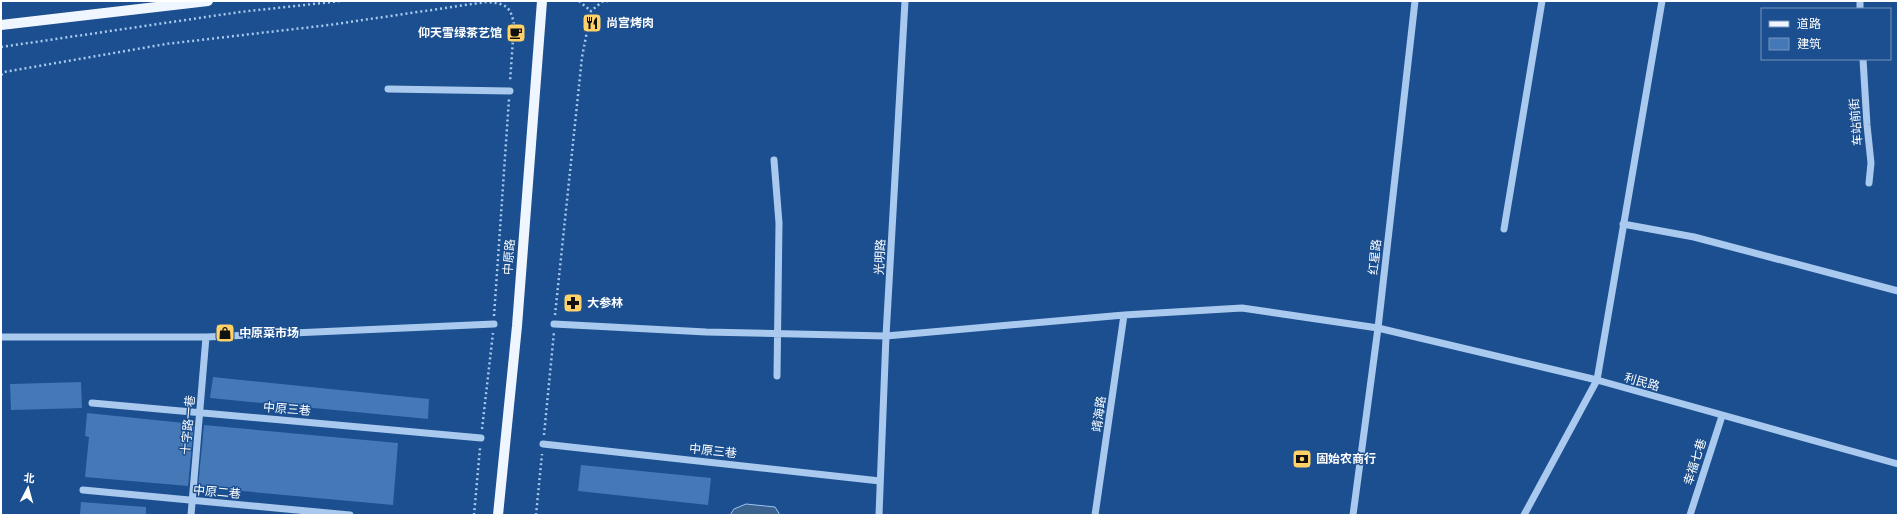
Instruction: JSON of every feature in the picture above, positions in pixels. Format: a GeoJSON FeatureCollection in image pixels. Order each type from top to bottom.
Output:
{"type":"FeatureCollection","features":[{"type":"Feature","properties":{"kind":"main road"},"geometry":{"type":"LineString","coordinates":[[1,25],[208,1]]}},
{"type":"Feature","properties":{"kind":"main road","name":"中原路"},"geometry":{"type":"LineString","coordinates":[[498,515],[517,326],[542,1]]}},
{"type":"Feature","properties":{"kind":"street","name":"光明路"},"geometry":{"type":"LineString","coordinates":[[880,515],[886,336],[905,1]]}},
{"type":"Feature","properties":{"kind":"street","name":"红星路"},"geometry":{"type":"LineString","coordinates":[[1353,515],[1378,328],[1414,1]]}},
{"type":"Feature","properties":{"kind":"street"},"geometry":{"type":"LineString","coordinates":[[1504,229],[1542,1]]}},
{"type":"Feature","properties":{"kind":"street"},"geometry":{"type":"LineString","coordinates":[[1524,515],[1597,380],[1662,1]]}},
{"type":"Feature","properties":{"kind":"street","name":"车站前街"},"geometry":{"type":"LineString","coordinates":[[1863,60],[1871,163],[1869,183]]}},
{"type":"Feature","properties":{"kind":"street"},"geometry":{"type":"LineString","coordinates":[[388,89],[510,91]]}},
{"type":"Feature","properties":{"kind":"street"},"geometry":{"type":"LineString","coordinates":[[774,160],[779,223],[777,376]]}},
{"type":"Feature","properties":{"kind":"street"},"geometry":{"type":"LineString","coordinates":[[1623,224],[1694,238],[1898,291]]}},
{"type":"Feature","properties":{"kind":"street","name":"利民路"},"geometry":{"type":"LineString","coordinates":[[554,324],[706,332],[886,336],[1124,315],[1242,308],[1378,328],[1597,380],[1898,464]]}},
{"type":"Feature","properties":{"kind":"street","name":"靖海路"},"geometry":{"type":"LineString","coordinates":[[1095,515],[1124,315]]}},
{"type":"Feature","properties":{"kind":"street"},"geometry":{"type":"LineString","coordinates":[[1,337],[206,337],[494,324]]}},
{"type":"Feature","properties":{"kind":"street","name":"十字路一巷"},"geometry":{"type":"LineString","coordinates":[[191,515],[206,337]]}},
{"type":"Feature","properties":{"kind":"street","name":"中原三巷"},"geometry":{"type":"LineString","coordinates":[[92,403],[481,438]]}},
{"type":"Feature","properties":{"kind":"street","name":"幸福七巷"},"geometry":{"type":"LineString","coordinates":[[1690,515],[1722,416]]}},
{"type":"Feature","properties":{"kind":"street","name":"中原三巷"},"geometry":{"type":"LineString","coordinates":[[543,444],[880,481]]}},
{"type":"Feature","properties":{"kind":"street","name":"中原二巷"},"geometry":{"type":"LineString","coordinates":[[83,490],[350,515]]}},
{"type":"Feature","properties":{"kind":"path"},"geometry":{"type":"LineString","coordinates":[[1,46],[240,12],[341,1]]}},
{"type":"Feature","properties":{"kind":"path"},"geometry":{"type":"LineString","coordinates":[[503,5],[506,1]]}},
{"type":"Feature","properties":{"kind":"path"},"geometry":{"type":"LineString","coordinates":[[580,1],[591,11]]}},
{"type":"Feature","properties":{"kind":"path"},"geometry":{"type":"LineString","coordinates":[[536,515],[582,56],[591,11],[603,1],[610,1]]}},
{"type":"Feature","properties":{"kind":"path"},"geometry":{"type":"LineString","coordinates":[[1,75],[4,72],[59,61],[166,44],[329,25],[486,2],[503,5],[510,10],[514,25],[494,324],[474,515]]}},
{"type":"Feature","properties":{"kind":"water"},"geometry":{"type":"Polygon","coordinates":[[[746,504],[775,507],[780,515],[730,515],[734,509],[746,504]]]}},
{"type":"Feature","properties":{"kind":"building"},"geometry":{"type":"Polygon","coordinates":[[[213,377],[429,399],[428,419],[210,398],[213,377]]]}},
{"type":"Feature","properties":{"kind":"building"},"geometry":{"type":"Polygon","coordinates":[[[81,382],[82,408],[11,410],[10,384],[81,382]]]}},
{"type":"Feature","properties":{"kind":"building"},"geometry":{"type":"Polygon","coordinates":[[[87,413],[194,424],[188,486],[85,477],[89,437],[85,436],[87,413]]]}},
{"type":"Feature","properties":{"kind":"building"},"geometry":{"type":"Polygon","coordinates":[[[204,425],[398,443],[393,505],[198,487],[204,425]]]}},
{"type":"Feature","properties":{"kind":"building"},"geometry":{"type":"Polygon","coordinates":[[[581,465],[711,478],[708,505],[578,491],[581,465]]]}},
{"type":"Feature","properties":{"kind":"building"},"geometry":{"type":"Polygon","coordinates":[[[81,502],[146,507],[146,515],[80,515],[81,502]]]}},
{"type":"Feature","properties":{"kind":"place","name":"尚宫烤肉"},"geometry":{"type":"Point","coordinates":[592,23]}},
{"type":"Feature","properties":{"kind":"place","name":"仰天雪绿茶艺馆"},"geometry":{"type":"Point","coordinates":[516,33]}},
{"type":"Feature","properties":{"kind":"place","name":"大参林"},"geometry":{"type":"Point","coordinates":[573,303]}},
{"type":"Feature","properties":{"kind":"place","name":"中原菜市场"},"geometry":{"type":"Point","coordinates":[225,333]}},
{"type":"Feature","properties":{"kind":"place","name":"固始农商行"},"geometry":{"type":"Point","coordinates":[1302,459]}}]}
